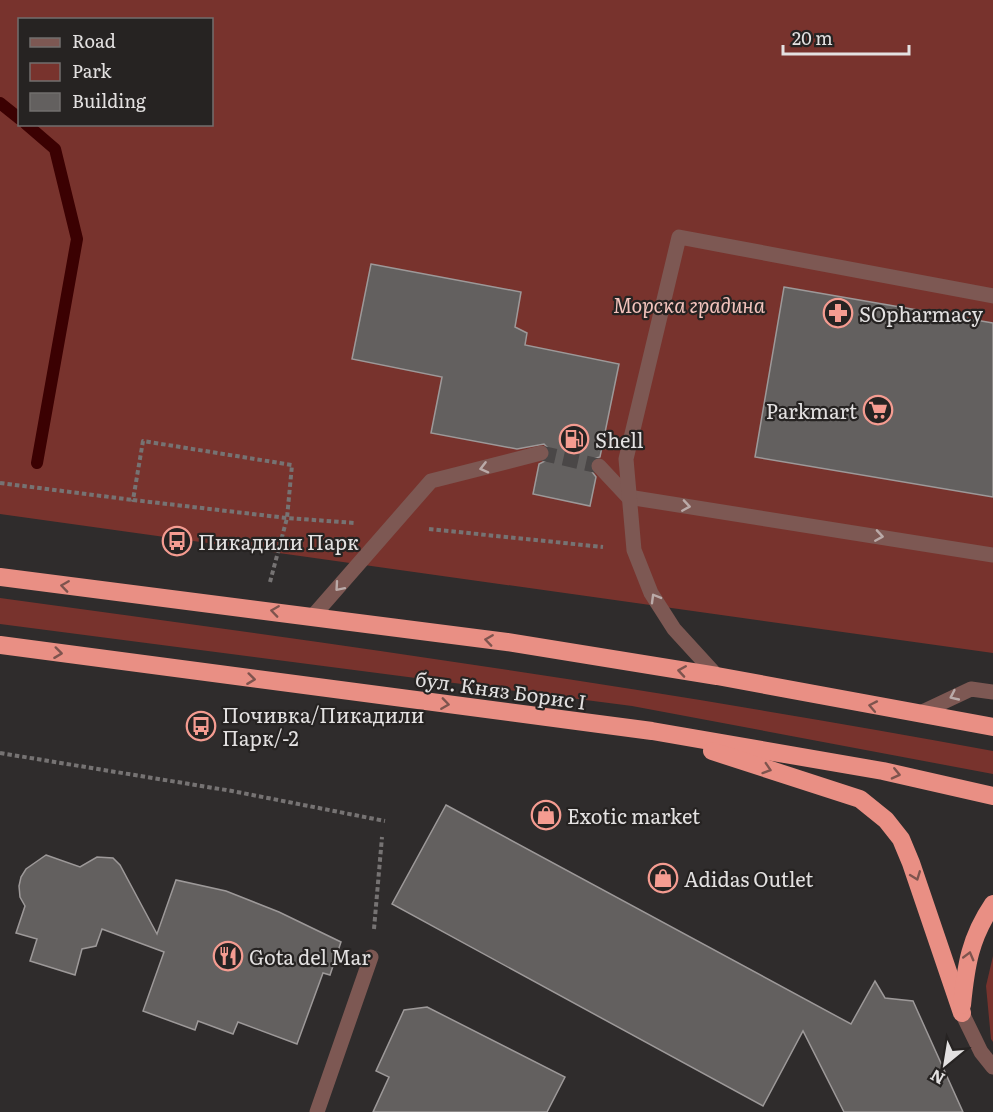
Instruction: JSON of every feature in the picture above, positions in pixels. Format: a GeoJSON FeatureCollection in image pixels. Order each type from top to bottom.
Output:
{"type":"FeatureCollection","features":[{"type":"Feature","properties":{"kind":"highway"},"geometry":{"type":"LineString","coordinates":[[0,577],[507,642],[717,676],[993,728]]}},
{"type":"Feature","properties":{"kind":"highway","name":"бул. Княз Борис I"},"geometry":{"type":"LineString","coordinates":[[0,645],[652,732],[883,771],[993,796]]}},
{"type":"Feature","properties":{"kind":"highway"},"geometry":{"type":"LineString","coordinates":[[652,732],[860,799],[886,820],[901,839],[911,863],[962,1013]]}},
{"type":"Feature","properties":{"kind":"highway"},"geometry":{"type":"LineString","coordinates":[[962,1013],[966,966],[973,939],[993,903]]}},
{"type":"Feature","properties":{"kind":"street"},"geometry":{"type":"LineString","coordinates":[[717,676],[674,629],[651,593],[634,550],[628,497],[626,459],[679,237],[993,296]]}},
{"type":"Feature","properties":{"kind":"street"},"geometry":{"type":"LineString","coordinates":[[313,616],[431,481],[541,453]]}},
{"type":"Feature","properties":{"kind":"street"},"geometry":{"type":"LineString","coordinates":[[598,466],[628,497],[993,555]]}},
{"type":"Feature","properties":{"kind":"street"},"geometry":{"type":"LineString","coordinates":[[918,714],[971,689],[993,692]]}},
{"type":"Feature","properties":{"kind":"street"},"geometry":{"type":"LineString","coordinates":[[317,1112],[371,957]]}},
{"type":"Feature","properties":{"kind":"street"},"geometry":{"type":"LineString","coordinates":[[962,1013],[981,1052],[993,1067]]}},
{"type":"Feature","properties":{"kind":"path"},"geometry":{"type":"LineString","coordinates":[[143,441],[292,465],[287,518],[263,609]]}},
{"type":"Feature","properties":{"kind":"path"},"geometry":{"type":"LineString","coordinates":[[0,483],[133,500]]}},
{"type":"Feature","properties":{"kind":"path"},"geometry":{"type":"LineString","coordinates":[[0,753],[232,791],[385,821]]}},
{"type":"Feature","properties":{"kind":"path"},"geometry":{"type":"LineString","coordinates":[[371,957],[382,837]]}},
{"type":"Feature","properties":{"kind":"green space","name":"Морска градина"},"geometry":{"type":"Polygon","coordinates":[[[0,0],[993,0],[993,653],[0,514],[0,0]]]}},
{"type":"Feature","properties":{"kind":"green space"},"geometry":{"type":"Polygon","coordinates":[[[0,598],[498,668],[869,729],[993,751],[993,774],[632,706],[0,624],[0,598]]]}},
{"type":"Feature","properties":{"kind":"green space"},"geometry":{"type":"Polygon","coordinates":[[[993,956],[993,1042],[986,986],[993,956]]]}},
{"type":"Feature","properties":{"kind":"building"},"geometry":{"type":"Polygon","coordinates":[[[371,264],[521,292],[515,327],[527,333],[525,345],[619,364],[600,457],[593,459],[590,464],[590,469],[596,477],[590,506],[533,494],[539,464],[547,460],[550,455],[550,450],[544,444],[517,449],[431,433],[442,377],[352,359],[371,264]]]}},
{"type":"Feature","properties":{"kind":"building","name":"Parkmart"},"geometry":{"type":"Polygon","coordinates":[[[784,287],[993,323],[993,497],[755,457],[784,287]]]}},
{"type":"Feature","properties":{"kind":"building"},"geometry":{"type":"Polygon","coordinates":[[[446,805],[851,1024],[875,981],[885,998],[913,1001],[963,1112],[844,1112],[803,1031],[763,1106],[392,904],[446,805]]]}},
{"type":"Feature","properties":{"kind":"building"},"geometry":{"type":"Polygon","coordinates":[[[46,855],[80,867],[97,857],[113,858],[120,865],[157,934],[176,880],[226,891],[279,912],[341,942],[330,975],[323,973],[297,1044],[238,1022],[233,1034],[198,1021],[195,1030],[143,1011],[164,952],[102,929],[96,946],[82,949],[75,975],[30,961],[37,939],[16,933],[25,906],[20,897],[19,886],[26,869],[46,855]]]}},
{"type":"Feature","properties":{"kind":"building"},"geometry":{"type":"Polygon","coordinates":[[[427,1007],[565,1077],[547,1112],[373,1112],[389,1077],[376,1071],[404,1010],[427,1007]]]}},
{"type":"Feature","properties":{"kind":"waterway"},"geometry":{"type":"LineString","coordinates":[[0,103],[18,117]]}},
{"type":"Feature","properties":{"kind":"waterway"},"geometry":{"type":"LineString","coordinates":[[28,126],[55,149],[77,239],[37,463]]}},
{"type":"Feature","properties":{"kind":"tunnel"},"geometry":{"type":"LineString","coordinates":[[541,453],[599,466]]}},
{"type":"Feature","properties":{"kind":"place","name":"SOpharmacy"},"geometry":{"type":"Point","coordinates":[838,313]}},
{"type":"Feature","properties":{"kind":"place","name":"Parkmart"},"geometry":{"type":"Point","coordinates":[878,410]}},
{"type":"Feature","properties":{"kind":"place","name":"Shell"},"geometry":{"type":"Point","coordinates":[574,439]}},
{"type":"Feature","properties":{"kind":"place","name":"Пикадили Парк"},"geometry":{"type":"Point","coordinates":[177,541]}},
{"type":"Feature","properties":{"kind":"place","name":"Почивка/Пикадили Парк/-2"},"geometry":{"type":"Point","coordinates":[201,726]}},
{"type":"Feature","properties":{"kind":"place","name":"Exotic market"},"geometry":{"type":"Point","coordinates":[546,815]}},
{"type":"Feature","properties":{"kind":"place","name":"Adidas Outlet"},"geometry":{"type":"Point","coordinates":[663,878]}},
{"type":"Feature","properties":{"kind":"place","name":"Gota del Mar"},"geometry":{"type":"Point","coordinates":[228,956]}}]}
